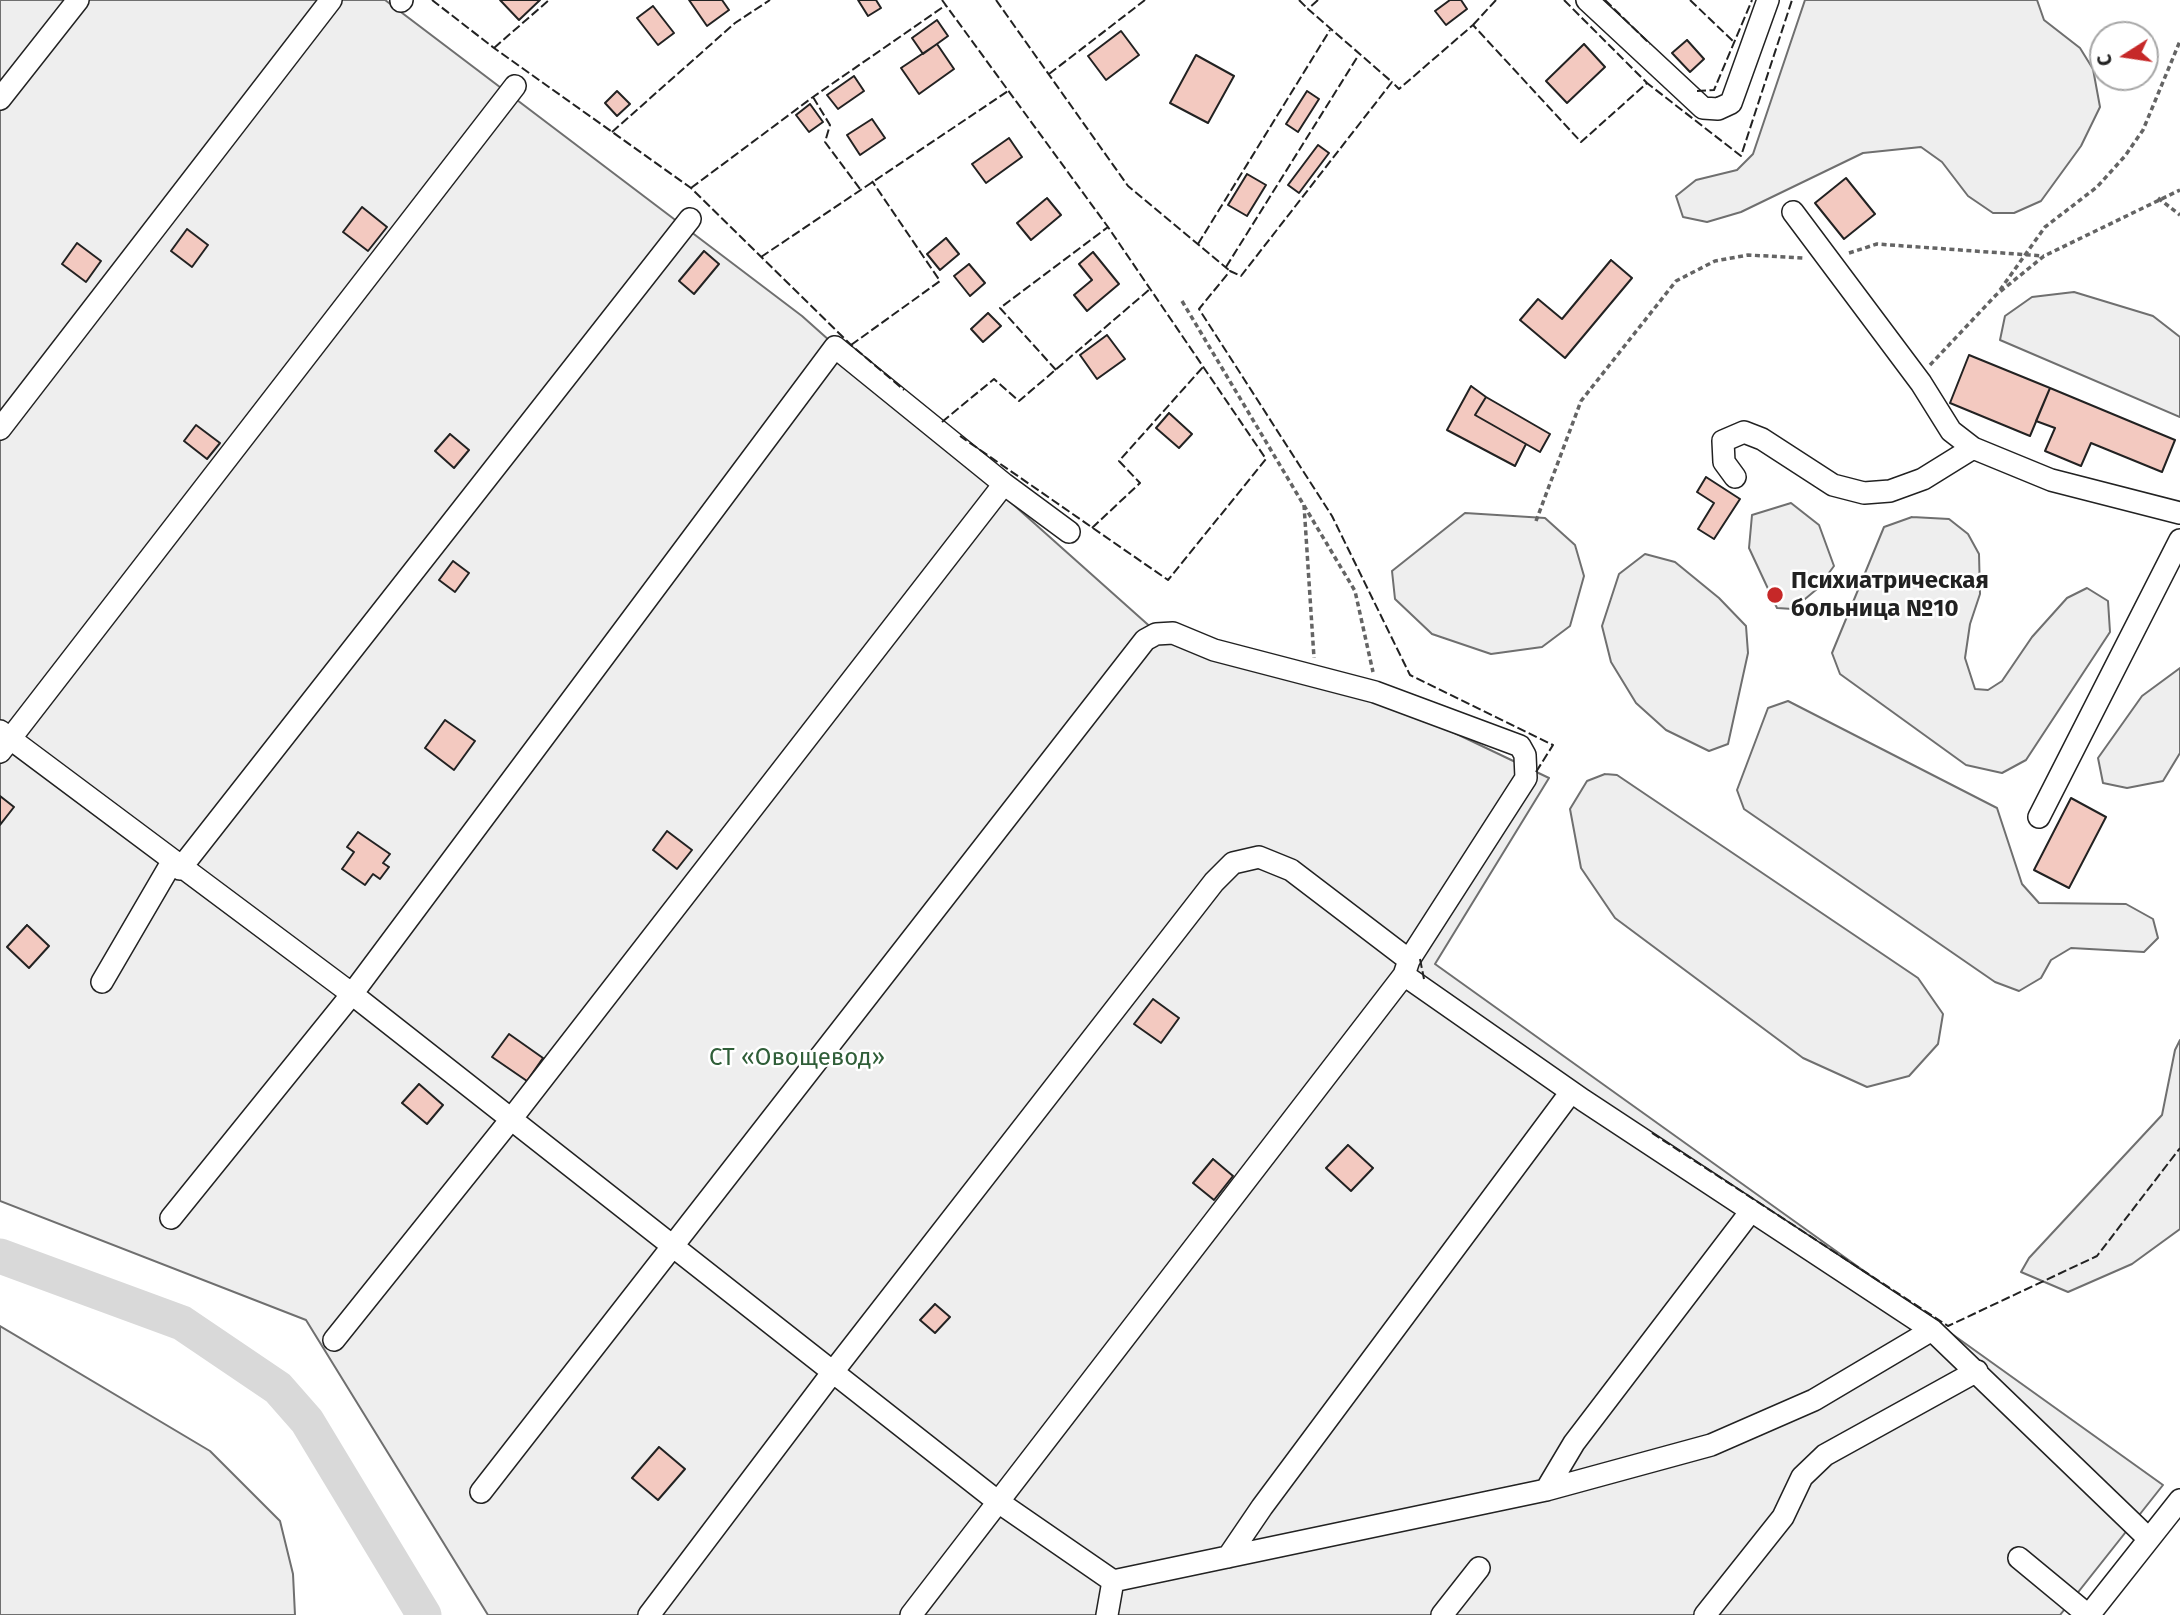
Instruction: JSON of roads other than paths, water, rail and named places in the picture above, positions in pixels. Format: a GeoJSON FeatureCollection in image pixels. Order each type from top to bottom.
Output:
{"type":"FeatureCollection","features":[{"type":"Feature","properties":{"kind":"street"},"geometry":{"type":"LineString","coordinates":[[0,99],[78,0]]}},
{"type":"Feature","properties":{"kind":"street"},"geometry":{"type":"LineString","coordinates":[[0,429],[331,0]]}},
{"type":"Feature","properties":{"kind":"street"},"geometry":{"type":"LineString","coordinates":[[1587,0],[1703,108],[1718,109],[1731,103],[1768,0]]}},
{"type":"Feature","properties":{"kind":"street"},"geometry":{"type":"LineString","coordinates":[[515,86],[3,741],[352,994],[674,1244],[832,1373],[997,1501],[1113,1581],[1546,1490],[1711,1446],[1814,1400],[1932,1330]]}},
{"type":"Feature","properties":{"kind":"street"},"geometry":{"type":"LineString","coordinates":[[1793,212],[1918,379],[1951,431],[1973,449],[2051,480],[2180,513]]}},
{"type":"Feature","properties":{"kind":"street"},"geometry":{"type":"LineString","coordinates":[[102,982],[176,865],[690,219]]}},
{"type":"Feature","properties":{"kind":"street"},"geometry":{"type":"LineString","coordinates":[[171,1218],[352,994],[835,347],[1003,484],[1069,532]]}},
{"type":"Feature","properties":{"kind":"street"},"geometry":{"type":"LineString","coordinates":[[1735,477],[1724,462],[1723,441],[1744,432],[1762,439],[1833,485],[1864,493],[1890,491],[1923,479],[1973,449]]}},
{"type":"Feature","properties":{"kind":"street"},"geometry":{"type":"LineString","coordinates":[[334,1339],[512,1118],[1003,484]]}},
{"type":"Feature","properties":{"kind":"street"},"geometry":{"type":"LineString","coordinates":[[2039,817],[2180,540]]}},
{"type":"Feature","properties":{"kind":"street"},"geometry":{"type":"LineString","coordinates":[[481,1492],[1145,640],[1156,634],[1173,633],[1214,650],[1376,692],[1520,747],[1528,769],[1526,778],[1407,967],[911,1615]]}},
{"type":"Feature","properties":{"kind":"street"},"geometry":{"type":"LineString","coordinates":[[649,1615],[832,1373],[1214,882],[1233,863],[1259,857],[1291,870],[1407,967],[1571,1092],[1932,1330],[2149,1539]]}},
{"type":"Feature","properties":{"kind":"street"},"geometry":{"type":"LineString","coordinates":[[1228,1557],[1262,1507],[1571,1092]]}},
{"type":"Feature","properties":{"kind":"street"},"geometry":{"type":"LineString","coordinates":[[1546,1490],[1574,1443],[1751,1211]]}},
{"type":"Feature","properties":{"kind":"street"},"geometry":{"type":"LineString","coordinates":[[1705,1615],[1783,1517],[1802,1477],[1825,1455],[1977,1371]]}},
{"type":"Feature","properties":{"kind":"street"},"geometry":{"type":"LineString","coordinates":[[2019,1558],[2089,1615],[2180,1500]]}},
{"type":"Feature","properties":{"kind":"street"},"geometry":{"type":"LineString","coordinates":[[1442,1615],[1479,1568]]}},
{"type":"Feature","properties":{"kind":"street"},"geometry":{"type":"LineString","coordinates":[[1107,1615],[1113,1581]]}},
{"type":"Feature","properties":{"kind":"waterway"},"geometry":{"type":"LineString","coordinates":[[0,1256],[182,1323],[278,1388],[307,1421],[424,1615]]}},
{"type":"Feature","properties":{"kind":"place","name":"Психиатрическая больница №10"},"geometry":{"type":"Point","coordinates":[1775,595]}},
{"type":"Feature","properties":{"kind":"park label","name":"СТ «Овощевод»"},"geometry":{"type":"Point","coordinates":[797,1058]}}]}
